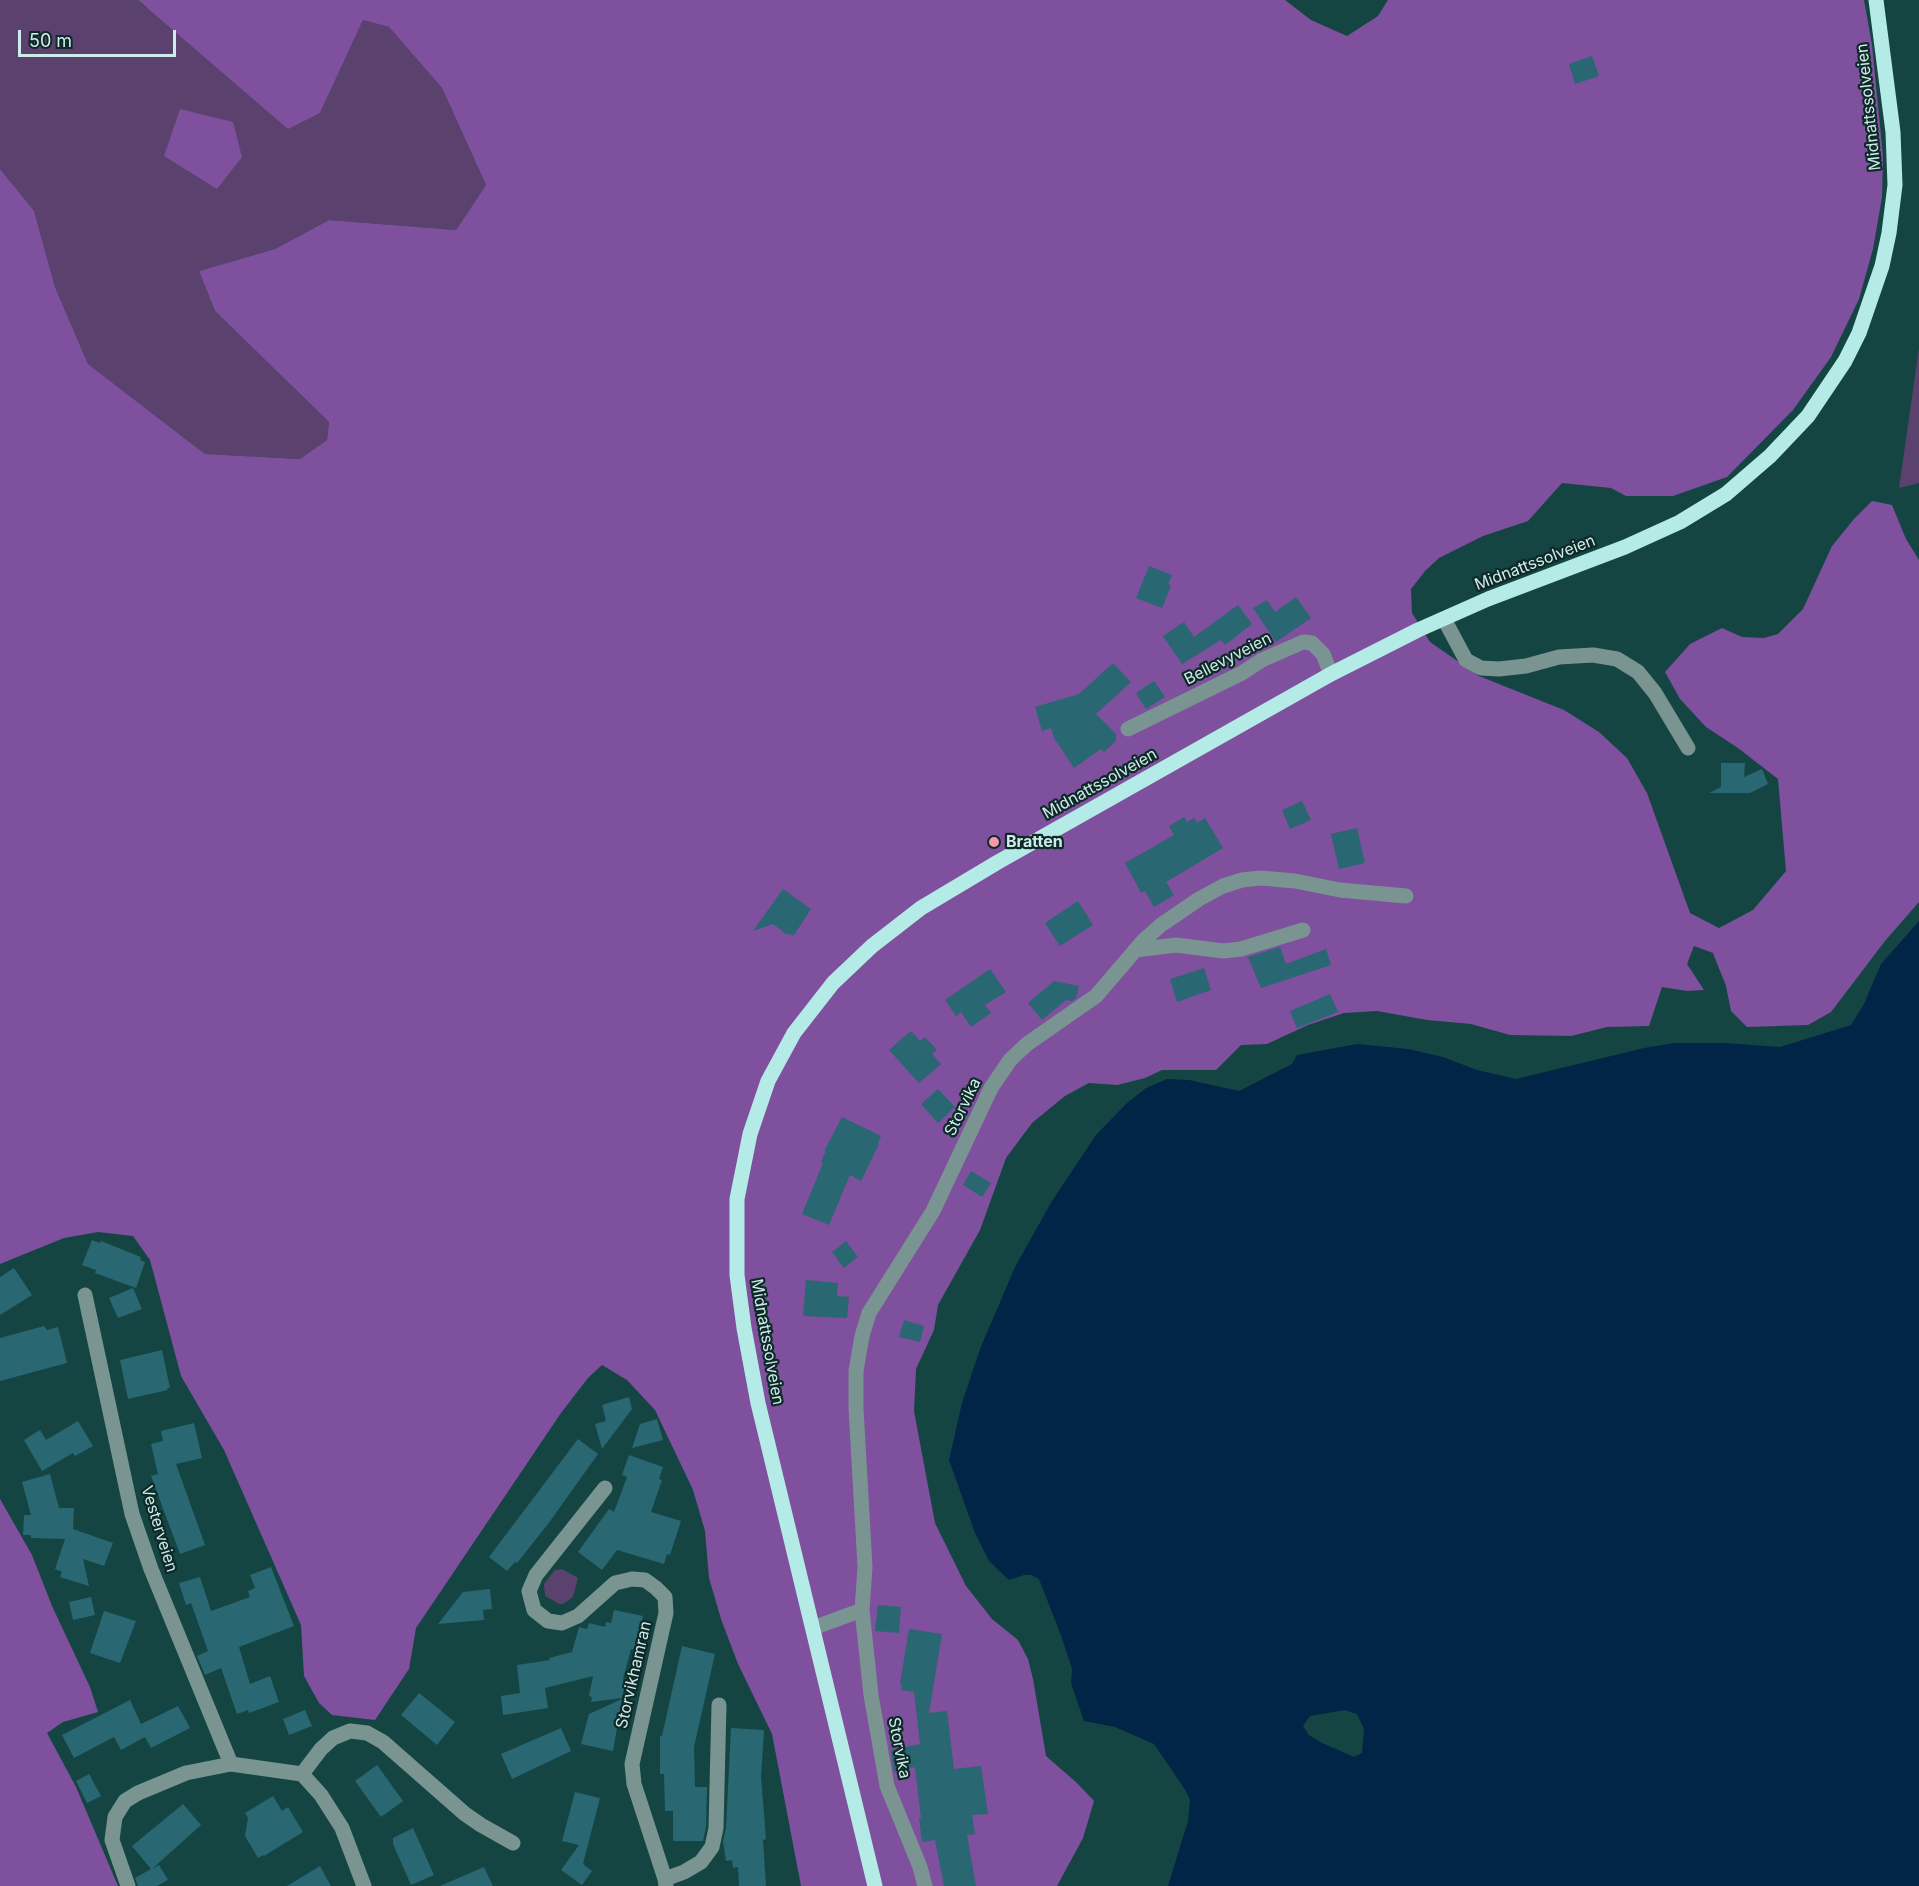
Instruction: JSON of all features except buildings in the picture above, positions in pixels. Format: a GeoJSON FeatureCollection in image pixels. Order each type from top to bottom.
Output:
{"type":"FeatureCollection","features":[{"type":"Feature","properties":{"kind":"main road","name":"Midnattssolveien"},"geometry":{"type":"LineString","coordinates":[[875,1886],[758,1403],[744,1328],[737,1275],[737,1198],[750,1134],[768,1081],[794,1033],[833,983],[872,946],[921,908],[998,862],[1332,674],[1488,599],[1625,547],[1680,522],[1726,494],[1770,456],[1808,416],[1850,352],[1874,293],[1889,233],[1894,194],[1893,132],[1876,0]]}},
{"type":"Feature","properties":{"kind":"street"},"geometry":{"type":"LineString","coordinates":[[1444,619],[1466,660],[1481,668],[1526,666],[1559,657],[1593,655],[1617,659],[1638,672],[1655,693],[1688,748]]}},
{"type":"Feature","properties":{"kind":"street","name":"Bellevyveien"},"geometry":{"type":"LineString","coordinates":[[1128,729],[1242,673],[1262,660],[1304,642],[1312,643],[1323,654],[1332,674]]}},
{"type":"Feature","properties":{"kind":"street","name":"Storvika"},"geometry":{"type":"LineString","coordinates":[[925,1886],[920,1867],[887,1786],[871,1695],[862,1610],[865,1567],[856,1390],[860,1348],[868,1313],[933,1211],[991,1088],[1010,1060],[1027,1044],[1096,996],[1135,950],[1161,925],[1223,886],[1242,880],[1261,878],[1295,881],[1340,891],[1406,896]]}},
{"type":"Feature","properties":{"kind":"street"},"geometry":{"type":"LineString","coordinates":[[1135,950],[1176,945],[1223,951],[1241,949],[1303,930]]}},
{"type":"Feature","properties":{"kind":"street","name":"Vesterveien"},"geometry":{"type":"LineString","coordinates":[[85,1295],[132,1514],[151,1569],[231,1764]]}},
{"type":"Feature","properties":{"kind":"street","name":"Storvikhamran"},"geometry":{"type":"LineString","coordinates":[[605,1488],[536,1575],[530,1591],[534,1610],[548,1621],[562,1623],[578,1616],[615,1583],[632,1579],[645,1580],[665,1597],[666,1613],[632,1764],[634,1784],[665,1882],[701,1862],[712,1847],[716,1828],[719,1705]]}},
{"type":"Feature","properties":{"kind":"street"},"geometry":{"type":"LineString","coordinates":[[813,1628],[862,1610]]}},
{"type":"Feature","properties":{"kind":"street"},"geometry":{"type":"LineString","coordinates":[[302,1774],[321,1749],[333,1738],[350,1731],[367,1734],[383,1742],[481,1826],[513,1843]]}},
{"type":"Feature","properties":{"kind":"street"},"geometry":{"type":"LineString","coordinates":[[128,1886],[112,1840],[115,1817],[125,1802],[138,1793],[186,1773],[231,1764],[302,1774],[321,1795],[342,1828],[364,1886]]}},
{"type":"Feature","properties":{"kind":"shaded area"},"geometry":{"type":"Polygon","coordinates":[[[0,0],[138,0],[144,6],[320,113],[363,20],[389,27],[442,88],[486,185],[456,230],[329,220],[275,249],[199,271],[215,311],[329,422],[327,440],[300,459],[205,454],[88,364],[55,287],[34,212],[0,169],[0,0]]]}},
{"type":"Feature","properties":{"kind":"shaded area"},"geometry":{"type":"Polygon","coordinates":[[[138,0],[1285,0],[1311,20],[1347,36],[1378,16],[1388,0],[1864,0],[1872,45],[1883,156],[1882,197],[1873,249],[1859,299],[1831,357],[1793,410],[1727,477],[1673,496],[1626,496],[1611,488],[1562,483],[1528,521],[1483,536],[1439,558],[1411,589],[1412,613],[1430,642],[1479,676],[1564,710],[1599,732],[1627,758],[1647,793],[1690,913],[1719,928],[1753,910],[1786,871],[1778,779],[1706,727],[1680,699],[1665,672],[1690,644],[1722,628],[1742,637],[1764,638],[1778,634],[1803,609],[1832,546],[1854,519],[1872,501],[1892,505],[1906,539],[1919,560],[1919,902],[1885,941],[1831,1012],[1808,1025],[1747,1027],[1731,1011],[1726,986],[1713,953],[1694,946],[1687,964],[1704,990],[1687,991],[1662,987],[1649,1026],[1607,1027],[1571,1036],[1510,1035],[1471,1024],[1427,1020],[1377,1011],[1344,1013],[1308,1025],[1267,1044],[1241,1045],[1216,1070],[1162,1070],[1145,1078],[1117,1085],[1089,1083],[1065,1096],[1032,1123],[1006,1158],[980,1230],[938,1305],[934,1330],[916,1369],[914,1411],[935,1523],[966,1586],[992,1619],[1018,1640],[1028,1659],[1046,1756],[1094,1801],[1083,1838],[1057,1886],[801,1886],[772,1734],[738,1664],[721,1619],[709,1578],[705,1531],[693,1490],[655,1410],[627,1380],[602,1365],[588,1378],[561,1413],[416,1628],[409,1669],[375,1720],[332,1715],[319,1703],[304,1676],[301,1625],[224,1450],[181,1376],[150,1260],[133,1236],[98,1232],[64,1238],[0,1264],[0,169],[34,211],[55,287],[88,364],[205,454],[300,459],[327,440],[329,422],[215,311],[199,271],[275,249],[329,220],[456,230],[486,185],[442,88],[389,27],[363,20],[320,113],[288,129],[138,0]]]}},
{"type":"Feature","properties":{"kind":"shaded area"},"geometry":{"type":"Polygon","coordinates":[[[180,109],[233,122],[242,157],[217,189],[164,156],[180,109]]]}},
{"type":"Feature","properties":{"kind":"shaded area"},"geometry":{"type":"Polygon","coordinates":[[[1919,348],[1919,483],[1899,488],[1919,348]]]}},
{"type":"Feature","properties":{"kind":"shaded area"},"geometry":{"type":"Polygon","coordinates":[[[0,1499],[32,1555],[52,1606],[90,1687],[98,1712],[63,1722],[47,1733],[76,1787],[118,1886],[0,1886],[0,1499]]]}},
{"type":"Feature","properties":{"kind":"shaded area"},"geometry":{"type":"Polygon","coordinates":[[[562,1569],[578,1578],[573,1597],[559,1604],[545,1596],[544,1584],[555,1570],[562,1569]]]}},
{"type":"Feature","properties":{"kind":"water"},"geometry":{"type":"Polygon","coordinates":[[[1919,921],[1919,1886],[1168,1886],[1188,1821],[1190,1800],[1186,1791],[1154,1744],[1115,1727],[1084,1721],[1071,1683],[1072,1669],[1039,1579],[1031,1575],[1024,1575],[1009,1580],[989,1561],[975,1533],[949,1460],[962,1403],[980,1349],[1015,1267],[1052,1201],[1096,1135],[1126,1104],[1146,1088],[1167,1079],[1189,1080],[1239,1091],[1292,1064],[1297,1055],[1357,1044],[1408,1049],[1516,1079],[1644,1048],[1675,1043],[1724,1043],[1780,1047],[1851,1025],[1864,1004],[1881,964],[1919,921]],[[1345,1710],[1310,1716],[1303,1726],[1309,1735],[1322,1743],[1354,1757],[1362,1753],[1364,1729],[1357,1714],[1345,1710]]]}},
{"type":"Feature","properties":{"kind":"place","name":"Bratten"},"geometry":{"type":"Point","coordinates":[994,842]}}]}
